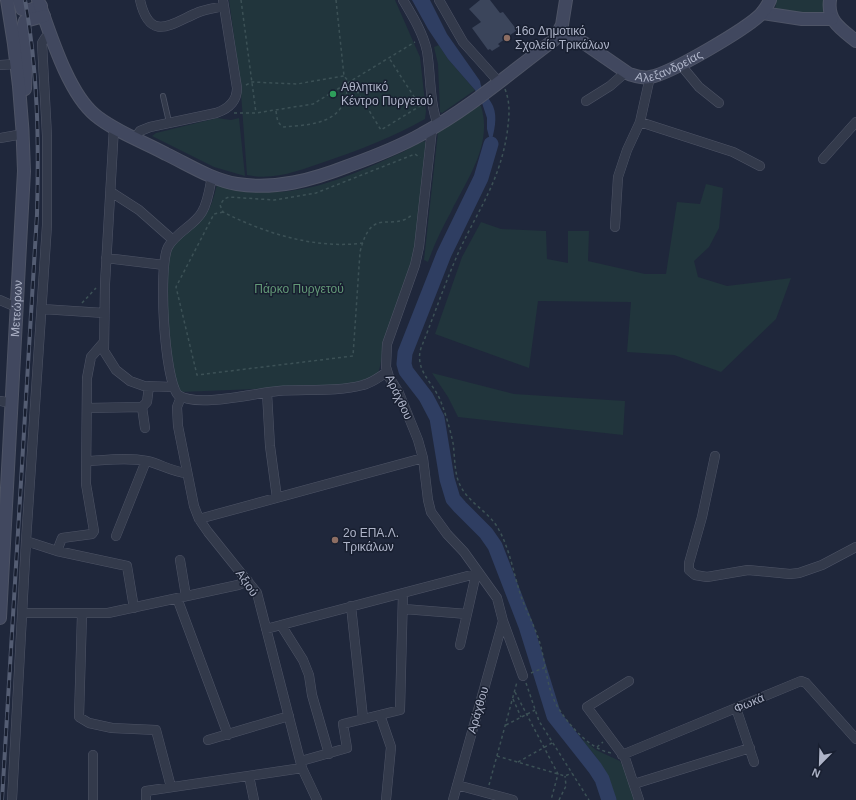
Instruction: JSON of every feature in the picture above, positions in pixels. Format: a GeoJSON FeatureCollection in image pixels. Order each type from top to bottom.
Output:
{"type":"FeatureCollection","features":[{"type":"Feature","properties":{"kind":"street","name":"Μετεώρων"},"geometry":{"type":"LineString","coordinates":[[0,618],[5,402],[16,307],[23,185],[23,131],[7,0]]}},
{"type":"Feature","properties":{"kind":"street"},"geometry":{"type":"LineString","coordinates":[[19,0],[22,9],[27,11],[41,8]]}},
{"type":"Feature","properties":{"kind":"street"},"geometry":{"type":"LineString","coordinates":[[135,138],[140,131],[169,122],[225,110],[232,104],[237,91],[224,3],[162,28],[155,27],[149,22],[140,0]]}},
{"type":"Feature","properties":{"kind":"street"},"geometry":{"type":"LineString","coordinates":[[403,0],[423,37],[426,50],[435,127]]}},
{"type":"Feature","properties":{"kind":"street"},"geometry":{"type":"LineString","coordinates":[[439,0],[464,42],[496,83]]}},
{"type":"Feature","properties":{"kind":"street"},"geometry":{"type":"LineString","coordinates":[[41,8],[51,35],[80,100],[96,116],[135,138],[212,176],[228,182],[257,186],[277,186],[301,182],[364,160],[398,146],[435,127],[470,103],[550,42],[559,33],[562,25],[566,0]]}},
{"type":"Feature","properties":{"kind":"street","name":"Αλεξανδρείας"},"geometry":{"type":"LineString","coordinates":[[559,33],[584,44],[626,72],[636,76],[650,77],[680,64],[730,36],[762,12],[770,0]]}},
{"type":"Feature","properties":{"kind":"street"},"geometry":{"type":"LineString","coordinates":[[830,0],[829,14],[832,19],[856,41]]}},
{"type":"Feature","properties":{"kind":"street"},"geometry":{"type":"LineString","coordinates":[[0,138],[23,131],[26,65],[23,28],[25,21],[41,8]]}},
{"type":"Feature","properties":{"kind":"street"},"geometry":{"type":"LineString","coordinates":[[762,12],[802,19],[832,19]]}},
{"type":"Feature","properties":{"kind":"street"},"geometry":{"type":"LineString","coordinates":[[12,800],[26,541],[48,225],[48,160],[42,49],[43,40],[51,35]]}},
{"type":"Feature","properties":{"kind":"street"},"geometry":{"type":"LineString","coordinates":[[0,64],[16,64]]}},
{"type":"Feature","properties":{"kind":"street"},"geometry":{"type":"LineString","coordinates":[[680,64],[699,87],[719,103]]}},
{"type":"Feature","properties":{"kind":"street"},"geometry":{"type":"LineString","coordinates":[[586,101],[607,88],[626,72]]}},
{"type":"Feature","properties":{"kind":"street"},"geometry":{"type":"LineString","coordinates":[[615,227],[618,176],[627,150],[640,122],[650,77]]}},
{"type":"Feature","properties":{"kind":"street"},"geometry":{"type":"LineString","coordinates":[[640,122],[733,152],[760,166]]}},
{"type":"Feature","properties":{"kind":"street"},"geometry":{"type":"LineString","coordinates":[[823,158],[856,122]]}},
{"type":"Feature","properties":{"kind":"street"},"geometry":{"type":"LineString","coordinates":[[114,127],[106,258],[103,343],[108,360],[121,375],[134,383],[149,386],[173,387]]}},
{"type":"Feature","properties":{"kind":"street","name":"Αράχθου"},"geometry":{"type":"LineString","coordinates":[[435,127],[420,247],[387,344],[385,357],[387,372],[399,393],[411,422],[423,458],[428,500],[431,512],[447,534],[464,552],[477,573],[497,598],[503,621],[524,676]]}},
{"type":"Feature","properties":{"kind":"street"},"geometry":{"type":"LineString","coordinates":[[212,176],[202,212],[172,240],[166,251],[164,265],[165,328],[173,387],[181,397],[191,399],[216,399],[364,385],[372,382],[387,372]]}},
{"type":"Feature","properties":{"kind":"street"},"geometry":{"type":"LineString","coordinates":[[111,192],[139,210],[172,240]]}},
{"type":"Feature","properties":{"kind":"street"},"geometry":{"type":"LineString","coordinates":[[106,258],[164,265]]}},
{"type":"Feature","properties":{"kind":"street"},"geometry":{"type":"LineString","coordinates":[[0,300],[16,307]]}},
{"type":"Feature","properties":{"kind":"street"},"geometry":{"type":"LineString","coordinates":[[42,309],[104,313]]}},
{"type":"Feature","properties":{"kind":"street"},"geometry":{"type":"LineString","coordinates":[[57,551],[62,538],[92,534],[94,531],[86,484],[88,461],[87,408],[90,360],[103,343]]}},
{"type":"Feature","properties":{"kind":"street"},"geometry":{"type":"LineString","coordinates":[[87,408],[142,407],[147,402],[149,386]]}},
{"type":"Feature","properties":{"kind":"street"},"geometry":{"type":"LineString","coordinates":[[267,393],[270,446],[276,498]]}},
{"type":"Feature","properties":{"kind":"street","name":"Αξιού"},"geometry":{"type":"LineString","coordinates":[[181,397],[177,404],[178,418],[194,506],[199,519],[257,593],[302,765],[317,800]]}},
{"type":"Feature","properties":{"kind":"street"},"geometry":{"type":"LineString","coordinates":[[142,407],[145,428]]}},
{"type":"Feature","properties":{"kind":"street"},"geometry":{"type":"LineString","coordinates":[[715,456],[701,522],[689,563],[689,570],[695,575],[707,578],[757,570],[790,574],[799,573],[822,566],[856,547]]}},
{"type":"Feature","properties":{"kind":"street"},"geometry":{"type":"LineString","coordinates":[[199,519],[423,458]]}},
{"type":"Feature","properties":{"kind":"street"},"geometry":{"type":"LineString","coordinates":[[88,461],[120,459],[146,461],[177,472],[187,473]]}},
{"type":"Feature","properties":{"kind":"street"},"geometry":{"type":"LineString","coordinates":[[116,536],[146,461]]}},
{"type":"Feature","properties":{"kind":"street"},"geometry":{"type":"LineString","coordinates":[[26,541],[57,551],[128,566],[134,608]]}},
{"type":"Feature","properties":{"kind":"street"},"geometry":{"type":"LineString","coordinates":[[180,560],[182,597],[228,735]]}},
{"type":"Feature","properties":{"kind":"street"},"geometry":{"type":"LineString","coordinates":[[266,629],[477,573],[460,645]]}},
{"type":"Feature","properties":{"kind":"street"},"geometry":{"type":"LineString","coordinates":[[23,612],[82,614],[108,613],[238,585],[248,581]]}},
{"type":"Feature","properties":{"kind":"street"},"geometry":{"type":"LineString","coordinates":[[146,800],[146,791],[249,776],[302,765],[348,748],[343,724],[400,710],[404,609],[403,593]]}},
{"type":"Feature","properties":{"kind":"street"},"geometry":{"type":"LineString","coordinates":[[351,606],[363,718]]}},
{"type":"Feature","properties":{"kind":"street"},"geometry":{"type":"LineString","coordinates":[[404,609],[467,614]]}},
{"type":"Feature","properties":{"kind":"street"},"geometry":{"type":"LineString","coordinates":[[82,614],[78,717],[89,724],[112,728],[156,730],[171,787]]}},
{"type":"Feature","properties":{"kind":"street","name":"Αράχθου"},"geometry":{"type":"LineString","coordinates":[[453,800],[503,621]]}},
{"type":"Feature","properties":{"kind":"street"},"geometry":{"type":"LineString","coordinates":[[281,625],[303,660],[309,675],[312,694],[329,754]]}},
{"type":"Feature","properties":{"kind":"street"},"geometry":{"type":"LineString","coordinates":[[629,681],[587,707],[628,764],[639,800]]}},
{"type":"Feature","properties":{"kind":"street","name":"Φωκά"},"geometry":{"type":"LineString","coordinates":[[622,755],[799,682],[804,682],[856,739]]}},
{"type":"Feature","properties":{"kind":"street"},"geometry":{"type":"LineString","coordinates":[[736,708],[754,762]]}},
{"type":"Feature","properties":{"kind":"street"},"geometry":{"type":"LineString","coordinates":[[380,715],[391,746],[386,800]]}},
{"type":"Feature","properties":{"kind":"street"},"geometry":{"type":"LineString","coordinates":[[208,740],[289,716]]}},
{"type":"Feature","properties":{"kind":"street"},"geometry":{"type":"LineString","coordinates":[[634,784],[750,748]]}},
{"type":"Feature","properties":{"kind":"street"},"geometry":{"type":"LineString","coordinates":[[93,755],[93,800]]}},
{"type":"Feature","properties":{"kind":"street"},"geometry":{"type":"LineString","coordinates":[[249,776],[254,800]]}},
{"type":"Feature","properties":{"kind":"street"},"geometry":{"type":"LineString","coordinates":[[457,785],[513,800]]}},
{"type":"Feature","properties":{"kind":"lane"},"geometry":{"type":"LineString","coordinates":[[163,96],[169,122]]}},
{"type":"Feature","properties":{"kind":"path"},"geometry":{"type":"LineString","coordinates":[[241,0],[250,77],[256,113],[312,104],[423,37]]}},
{"type":"Feature","properties":{"kind":"path"},"geometry":{"type":"LineString","coordinates":[[336,0],[344,76],[357,91],[381,130],[420,106],[389,58]]}},
{"type":"Feature","properties":{"kind":"path"},"geometry":{"type":"LineString","coordinates":[[237,91],[252,82],[296,84],[344,76]]}},
{"type":"Feature","properties":{"kind":"path"},"geometry":{"type":"LineString","coordinates":[[276,110],[278,122],[284,127],[323,121],[340,110],[344,104],[349,83]]}},
{"type":"Feature","properties":{"kind":"path"},"geometry":{"type":"LineString","coordinates":[[496,83],[505,89],[510,109],[498,173],[492,190],[458,255],[421,348],[419,364],[427,379],[436,390],[445,412],[453,442],[459,484],[466,495],[494,522],[504,541],[522,598],[541,645],[552,695],[557,705],[571,724],[599,750],[622,755]]}},
{"type":"Feature","properties":{"kind":"path"},"geometry":{"type":"LineString","coordinates":[[223,212],[220,208],[221,203],[229,196],[274,200],[301,197],[332,188],[415,154],[421,160]]}},
{"type":"Feature","properties":{"kind":"path"},"geometry":{"type":"LineString","coordinates":[[363,243],[335,244],[302,240],[265,230],[223,212],[214,214],[176,287],[197,375],[353,356],[360,252],[363,243],[370,229],[378,222],[401,221],[408,219],[416,212]]}},
{"type":"Feature","properties":{"kind":"path"},"geometry":{"type":"LineString","coordinates":[[75,312],[98,287],[105,284]]}},
{"type":"Feature","properties":{"kind":"path"},"geometry":{"type":"LineString","coordinates":[[487,793],[518,678],[546,667]]}},
{"type":"Feature","properties":{"kind":"path"},"geometry":{"type":"LineString","coordinates":[[524,676],[535,710],[552,743],[589,800]]}},
{"type":"Feature","properties":{"kind":"path"},"geometry":{"type":"LineString","coordinates":[[514,692],[558,774],[551,800]]}},
{"type":"Feature","properties":{"kind":"path"},"geometry":{"type":"LineString","coordinates":[[513,699],[521,717]]}},
{"type":"Feature","properties":{"kind":"path"},"geometry":{"type":"LineString","coordinates":[[506,726],[535,710]]}},
{"type":"Feature","properties":{"kind":"path"},"geometry":{"type":"LineString","coordinates":[[518,762],[552,743]]}},
{"type":"Feature","properties":{"kind":"path"},"geometry":{"type":"LineString","coordinates":[[497,756],[565,776],[572,773]]}},
{"type":"Feature","properties":{"kind":"path"},"geometry":{"type":"LineString","coordinates":[[559,800],[566,786],[565,776]]}},
{"type":"Feature","properties":{"kind":"green space","name":"Αθλητικό Κέντρο Πυργετού"},"geometry":{"type":"Polygon","coordinates":[[[229,0],[395,0],[420,57],[426,111],[425,119],[377,142],[297,171],[268,177],[247,175],[240,80],[229,0]]]}},
{"type":"Feature","properties":{"kind":"green space"},"geometry":{"type":"Polygon","coordinates":[[[776,0],[824,0],[823,12],[819,14],[775,13],[776,0]]]}},
{"type":"Feature","properties":{"kind":"green space"},"geometry":{"type":"Polygon","coordinates":[[[439,45],[448,59],[475,90],[442,113],[440,112],[438,64],[434,47],[439,45]]]}},
{"type":"Feature","properties":{"kind":"green space"},"geometry":{"type":"Polygon","coordinates":[[[478,105],[481,106],[484,120],[484,134],[481,148],[471,174],[441,230],[428,262],[424,260],[438,132],[478,105]]]}},
{"type":"Feature","properties":{"kind":"green space"},"geometry":{"type":"Polygon","coordinates":[[[217,118],[231,120],[239,118],[245,176],[214,167],[152,136],[156,133],[217,118]]]}},
{"type":"Feature","properties":{"kind":"green space","name":"Πάρκο Πυργετού"},"geometry":{"type":"Polygon","coordinates":[[[424,141],[428,144],[416,249],[382,353],[378,373],[372,378],[352,385],[180,392],[177,388],[167,312],[167,270],[170,253],[176,240],[206,214],[217,185],[242,190],[265,192],[309,188],[352,174],[424,141]]]}},
{"type":"Feature","properties":{"kind":"green space"},"geometry":{"type":"Polygon","coordinates":[[[706,184],[723,188],[719,228],[709,247],[694,261],[698,277],[727,286],[791,278],[776,319],[721,372],[674,355],[627,352],[631,302],[538,301],[529,368],[435,334],[462,257],[481,222],[501,229],[546,231],[547,259],[568,263],[568,231],[589,231],[588,261],[645,274],[666,274],[677,202],[700,204],[706,184]]]}},
{"type":"Feature","properties":{"kind":"green space"},"geometry":{"type":"Polygon","coordinates":[[[432,373],[514,394],[625,401],[623,435],[458,417],[448,397],[432,373]]]}},
{"type":"Feature","properties":{"kind":"green space"},"geometry":{"type":"Polygon","coordinates":[[[584,740],[596,750],[620,761],[625,770],[634,800],[616,800],[610,782],[603,768],[595,755],[583,741],[584,740]]]}},
{"type":"Feature","properties":{"kind":"water"},"geometry":{"type":"Polygon","coordinates":[[[412,0],[430,0],[447,34],[480,81],[482,88],[493,106],[495,115],[495,125],[491,144],[487,129],[487,118],[482,103],[475,90],[448,59],[428,29],[412,0]]]}},
{"type":"Feature","properties":{"kind":"building"},"geometry":{"type":"Polygon","coordinates":[[[480,0],[490,0],[500,13],[503,12],[517,30],[498,44],[500,46],[492,51],[490,49],[488,50],[472,28],[481,22],[469,9],[480,0]]]}},
{"type":"Feature","properties":{"kind":"waterway"},"geometry":{"type":"LineString","coordinates":[[491,144],[481,178],[444,254],[405,353],[404,364],[406,371],[426,397],[437,418],[447,479],[453,499],[486,533],[495,546],[526,626],[554,716],[595,768],[602,779],[609,800]]}},
{"type":"Feature","properties":{"kind":"railway"},"geometry":{"type":"LineString","coordinates":[[2,800],[37,214],[37,107],[33,53],[25,0]]}},
{"type":"Feature","properties":{"kind":"place","name":"16ο Δημοτικό Σχολείο Τρικάλων"},"geometry":{"type":"Point","coordinates":[507,38]}},
{"type":"Feature","properties":{"kind":"place","name":"Αθλητικό Κέντρο Πυργετού"},"geometry":{"type":"Point","coordinates":[333,94]}},
{"type":"Feature","properties":{"kind":"place","name":"2ο ΕΠΑ.Λ. Τρικάλων"},"geometry":{"type":"Point","coordinates":[335,540]}}]}
